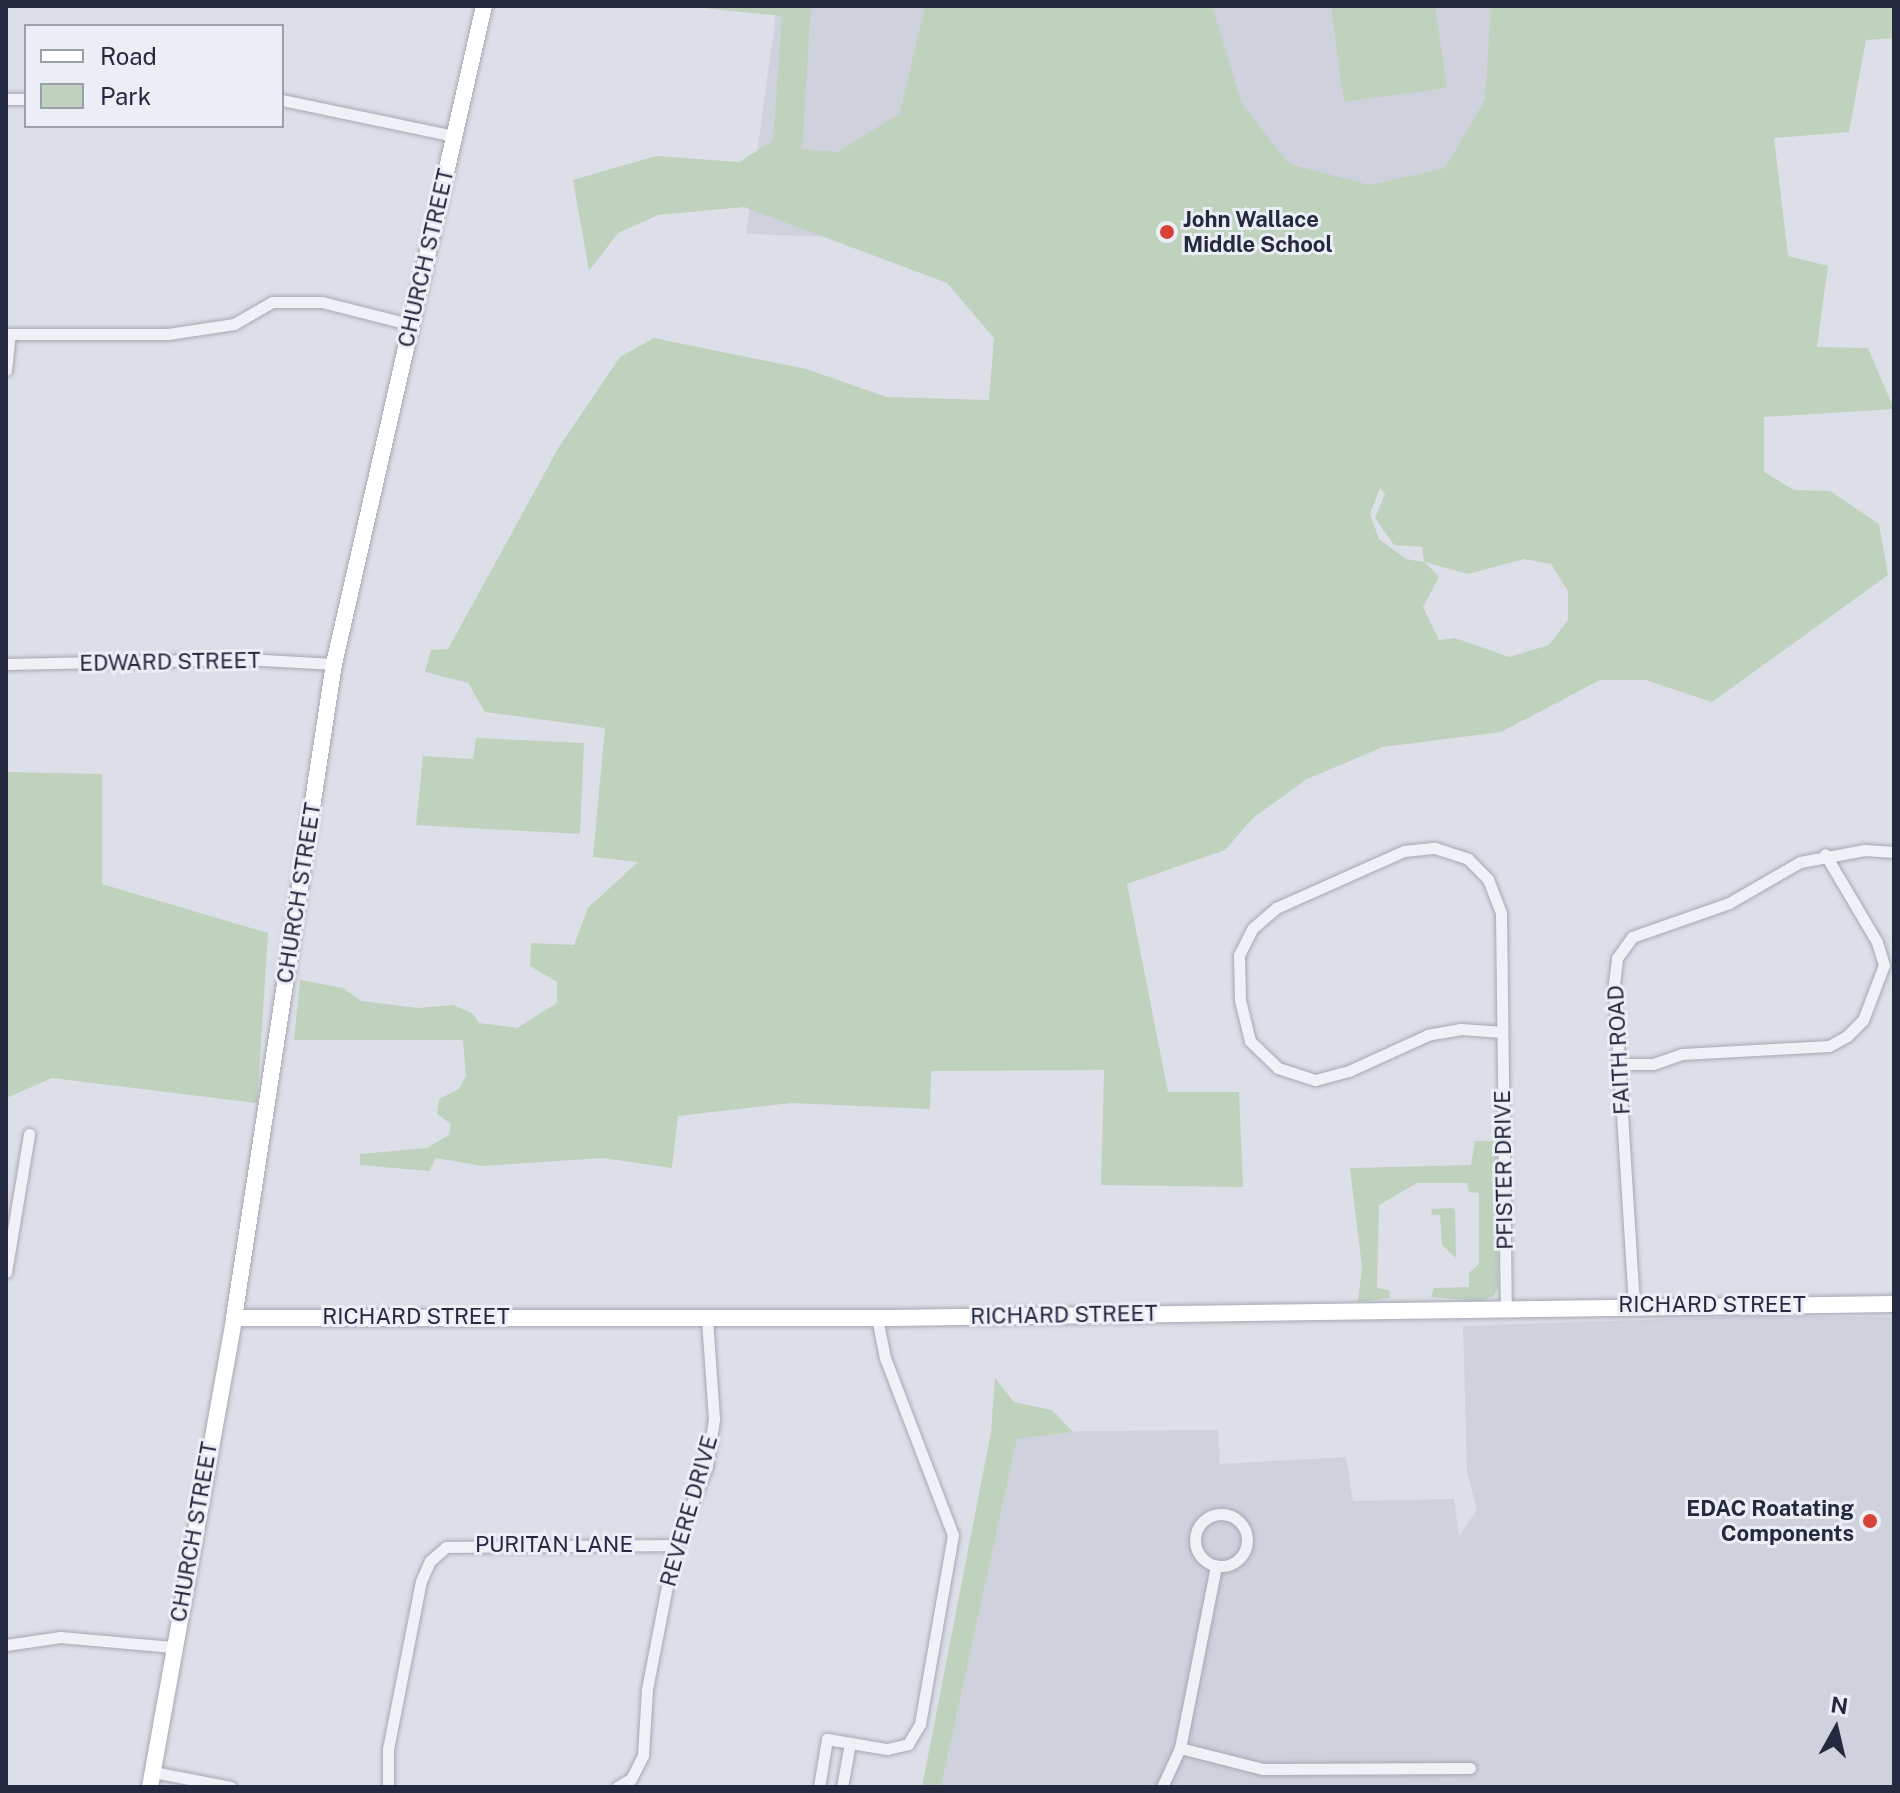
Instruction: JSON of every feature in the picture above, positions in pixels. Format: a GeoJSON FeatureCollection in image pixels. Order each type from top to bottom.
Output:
{"type":"FeatureCollection","features":[{"type":"Feature","properties":{"kind":"street","name":"CHURCH STREET"},"geometry":{"type":"LineString","coordinates":[[151,1780],[234,1318],[334,664],[409,324],[484,6]]}},
{"type":"Feature","properties":{"kind":"street"},"geometry":{"type":"LineString","coordinates":[[284,100],[455,136]]}},
{"type":"Feature","properties":{"kind":"street"},"geometry":{"type":"LineString","coordinates":[[6,370],[8,334],[168,334],[234,324],[272,302],[322,302],[409,324]]}},
{"type":"Feature","properties":{"kind":"street","name":"EDWARD STREET"},"geometry":{"type":"LineString","coordinates":[[6,664],[245,659],[334,664]]}},
{"type":"Feature","properties":{"kind":"street","name":"PFISTER DRIVE"},"geometry":{"type":"LineString","coordinates":[[1502,1032],[1461,1029],[1428,1035],[1349,1071],[1315,1080],[1278,1068],[1250,1041],[1240,1000],[1239,955],[1253,928],[1276,908],[1404,851],[1435,848],[1468,859],[1488,879],[1501,913],[1506,1309]]}},
{"type":"Feature","properties":{"kind":"street","name":"FAITH ROAD"},"geometry":{"type":"LineString","coordinates":[[1634,1305],[1614,984],[1617,958],[1632,937],[1729,903],[1800,862],[1825,854],[1894,852]]}},
{"type":"Feature","properties":{"kind":"street"},"geometry":{"type":"LineString","coordinates":[[1618,1064],[1653,1064],[1682,1054],[1829,1046],[1847,1036],[1863,1020],[1884,965],[1877,942],[1825,854]]}},
{"type":"Feature","properties":{"kind":"street"},"geometry":{"type":"LineString","coordinates":[[6,1272],[10,1232],[29,1134]]}},
{"type":"Feature","properties":{"kind":"street","name":"RICHARD STREET"},"geometry":{"type":"LineString","coordinates":[[234,1318],[877,1318],[1634,1305],[1894,1304]]}},
{"type":"Feature","properties":{"kind":"street","name":"REVERE DRIVE"},"geometry":{"type":"LineString","coordinates":[[617,1787],[631,1779],[643,1755],[647,1689],[675,1545],[707,1466],[714,1419],[707,1318]]}},
{"type":"Feature","properties":{"kind":"street"},"geometry":{"type":"LineString","coordinates":[[819,1787],[827,1739],[887,1749],[908,1744],[920,1724],[953,1535],[885,1358],[877,1318]]}},
{"type":"Feature","properties":{"kind":"street"},"geometry":{"type":"LineString","coordinates":[[1226,1514],[1243,1525],[1247,1545],[1236,1562],[1216,1566],[1199,1555],[1195,1535],[1206,1518],[1226,1514]]}},
{"type":"Feature","properties":{"kind":"street","name":"PURITAN LANE"},"geometry":{"type":"LineString","coordinates":[[388,1787],[388,1749],[421,1581],[430,1561],[446,1547],[675,1545]]}},
{"type":"Feature","properties":{"kind":"street"},"geometry":{"type":"LineString","coordinates":[[1162,1787],[1180,1748],[1216,1566]]}},
{"type":"Feature","properties":{"kind":"street"},"geometry":{"type":"LineString","coordinates":[[6,1645],[60,1637],[173,1647]]}},
{"type":"Feature","properties":{"kind":"street"},"geometry":{"type":"LineString","coordinates":[[842,1787],[850,1743]]}},
{"type":"Feature","properties":{"kind":"street"},"geometry":{"type":"LineString","coordinates":[[1180,1748],[1263,1769],[1470,1768]]}},
{"type":"Feature","properties":{"kind":"street"},"geometry":{"type":"LineString","coordinates":[[151,1780],[231,1787]]}},
{"type":"Feature","properties":{"kind":"shaded area","name":"John Wallace Middle School"},"geometry":{"type":"Polygon","coordinates":[[[777,6],[1661,6],[1587,229],[1013,243],[746,234],[777,6]]]}},
{"type":"Feature","properties":{"kind":"shaded area"},"geometry":{"type":"Polygon","coordinates":[[[1758,1316],[1894,1317],[1894,1787],[941,1787],[1017,1439],[1080,1431],[1218,1430],[1220,1464],[1346,1457],[1353,1501],[1454,1499],[1459,1536],[1477,1510],[1467,1472],[1463,1326],[1758,1316]]]}},
{"type":"Feature","properties":{"kind":"green space"},"geometry":{"type":"Polygon","coordinates":[[[685,6],[811,6],[802,149],[838,152],[900,113],[925,6],[1212,6],[1242,104],[1289,164],[1370,185],[1445,168],[1485,100],[1491,6],[1894,6],[1894,38],[1866,40],[1849,132],[1774,138],[1788,256],[1828,266],[1817,347],[1868,348],[1894,409],[1764,417],[1764,472],[1794,490],[1830,491],[1879,524],[1888,575],[1712,702],[1646,680],[1600,680],[1501,732],[1383,747],[1307,779],[1253,818],[1225,850],[1127,884],[1168,1092],[1239,1092],[1243,1187],[1101,1185],[1104,1070],[931,1071],[930,1109],[791,1103],[678,1116],[672,1168],[603,1158],[483,1166],[436,1158],[429,1171],[360,1165],[360,1154],[427,1148],[449,1135],[451,1124],[437,1114],[439,1099],[459,1089],[466,1076],[463,1040],[294,1040],[300,980],[343,988],[361,1001],[418,1008],[453,1005],[472,1013],[479,1023],[517,1028],[557,1003],[557,982],[530,966],[531,943],[574,945],[588,908],[638,862],[593,857],[605,728],[485,712],[468,683],[425,672],[431,650],[448,649],[559,447],[620,357],[654,338],[806,369],[887,397],[989,400],[994,338],[947,283],[744,207],[658,215],[618,233],[589,271],[573,180],[656,156],[739,162],[773,141],[782,16],[685,6]],[[1380,488],[1370,514],[1379,539],[1406,559],[1424,562],[1422,547],[1394,545],[1375,518],[1385,494],[1380,488]],[[1524,559],[1468,574],[1425,562],[1439,577],[1423,607],[1439,640],[1455,638],[1509,657],[1549,645],[1568,620],[1568,591],[1551,564],[1524,559]]]}},
{"type":"Feature","properties":{"kind":"green space"},"geometry":{"type":"Polygon","coordinates":[[[1331,6],[1435,6],[1447,88],[1344,102],[1331,6]]]}},
{"type":"Feature","properties":{"kind":"green space"},"geometry":{"type":"Polygon","coordinates":[[[476,738],[584,743],[580,834],[416,825],[423,756],[473,759],[476,738]]]}},
{"type":"Feature","properties":{"kind":"green space"},"geometry":{"type":"Polygon","coordinates":[[[6,772],[102,774],[102,884],[268,933],[257,1103],[52,1078],[6,1098],[6,772]]]}},
{"type":"Feature","properties":{"kind":"green space"},"geometry":{"type":"Polygon","coordinates":[[[1475,1141],[1497,1141],[1498,1288],[1494,1296],[1481,1301],[1431,1297],[1434,1288],[1469,1287],[1469,1273],[1479,1264],[1479,1193],[1469,1192],[1467,1183],[1417,1183],[1379,1205],[1377,1288],[1389,1290],[1390,1298],[1358,1302],[1362,1267],[1350,1168],[1471,1165],[1475,1141]]]}},
{"type":"Feature","properties":{"kind":"green space"},"geometry":{"type":"Polygon","coordinates":[[[1453,1208],[1456,1258],[1442,1245],[1440,1215],[1432,1215],[1431,1209],[1453,1208]]]}},
{"type":"Feature","properties":{"kind":"green space"},"geometry":{"type":"Polygon","coordinates":[[[995,1378],[1014,1402],[1052,1410],[1073,1432],[1017,1439],[941,1787],[922,1787],[991,1432],[995,1378]]]}},
{"type":"Feature","properties":{"kind":"place","name":"John Wallace Middle School"},"geometry":{"type":"Point","coordinates":[1167,232]}},
{"type":"Feature","properties":{"kind":"place","name":"EDAC Roatating Components"},"geometry":{"type":"Point","coordinates":[1870,1521]}}]}
